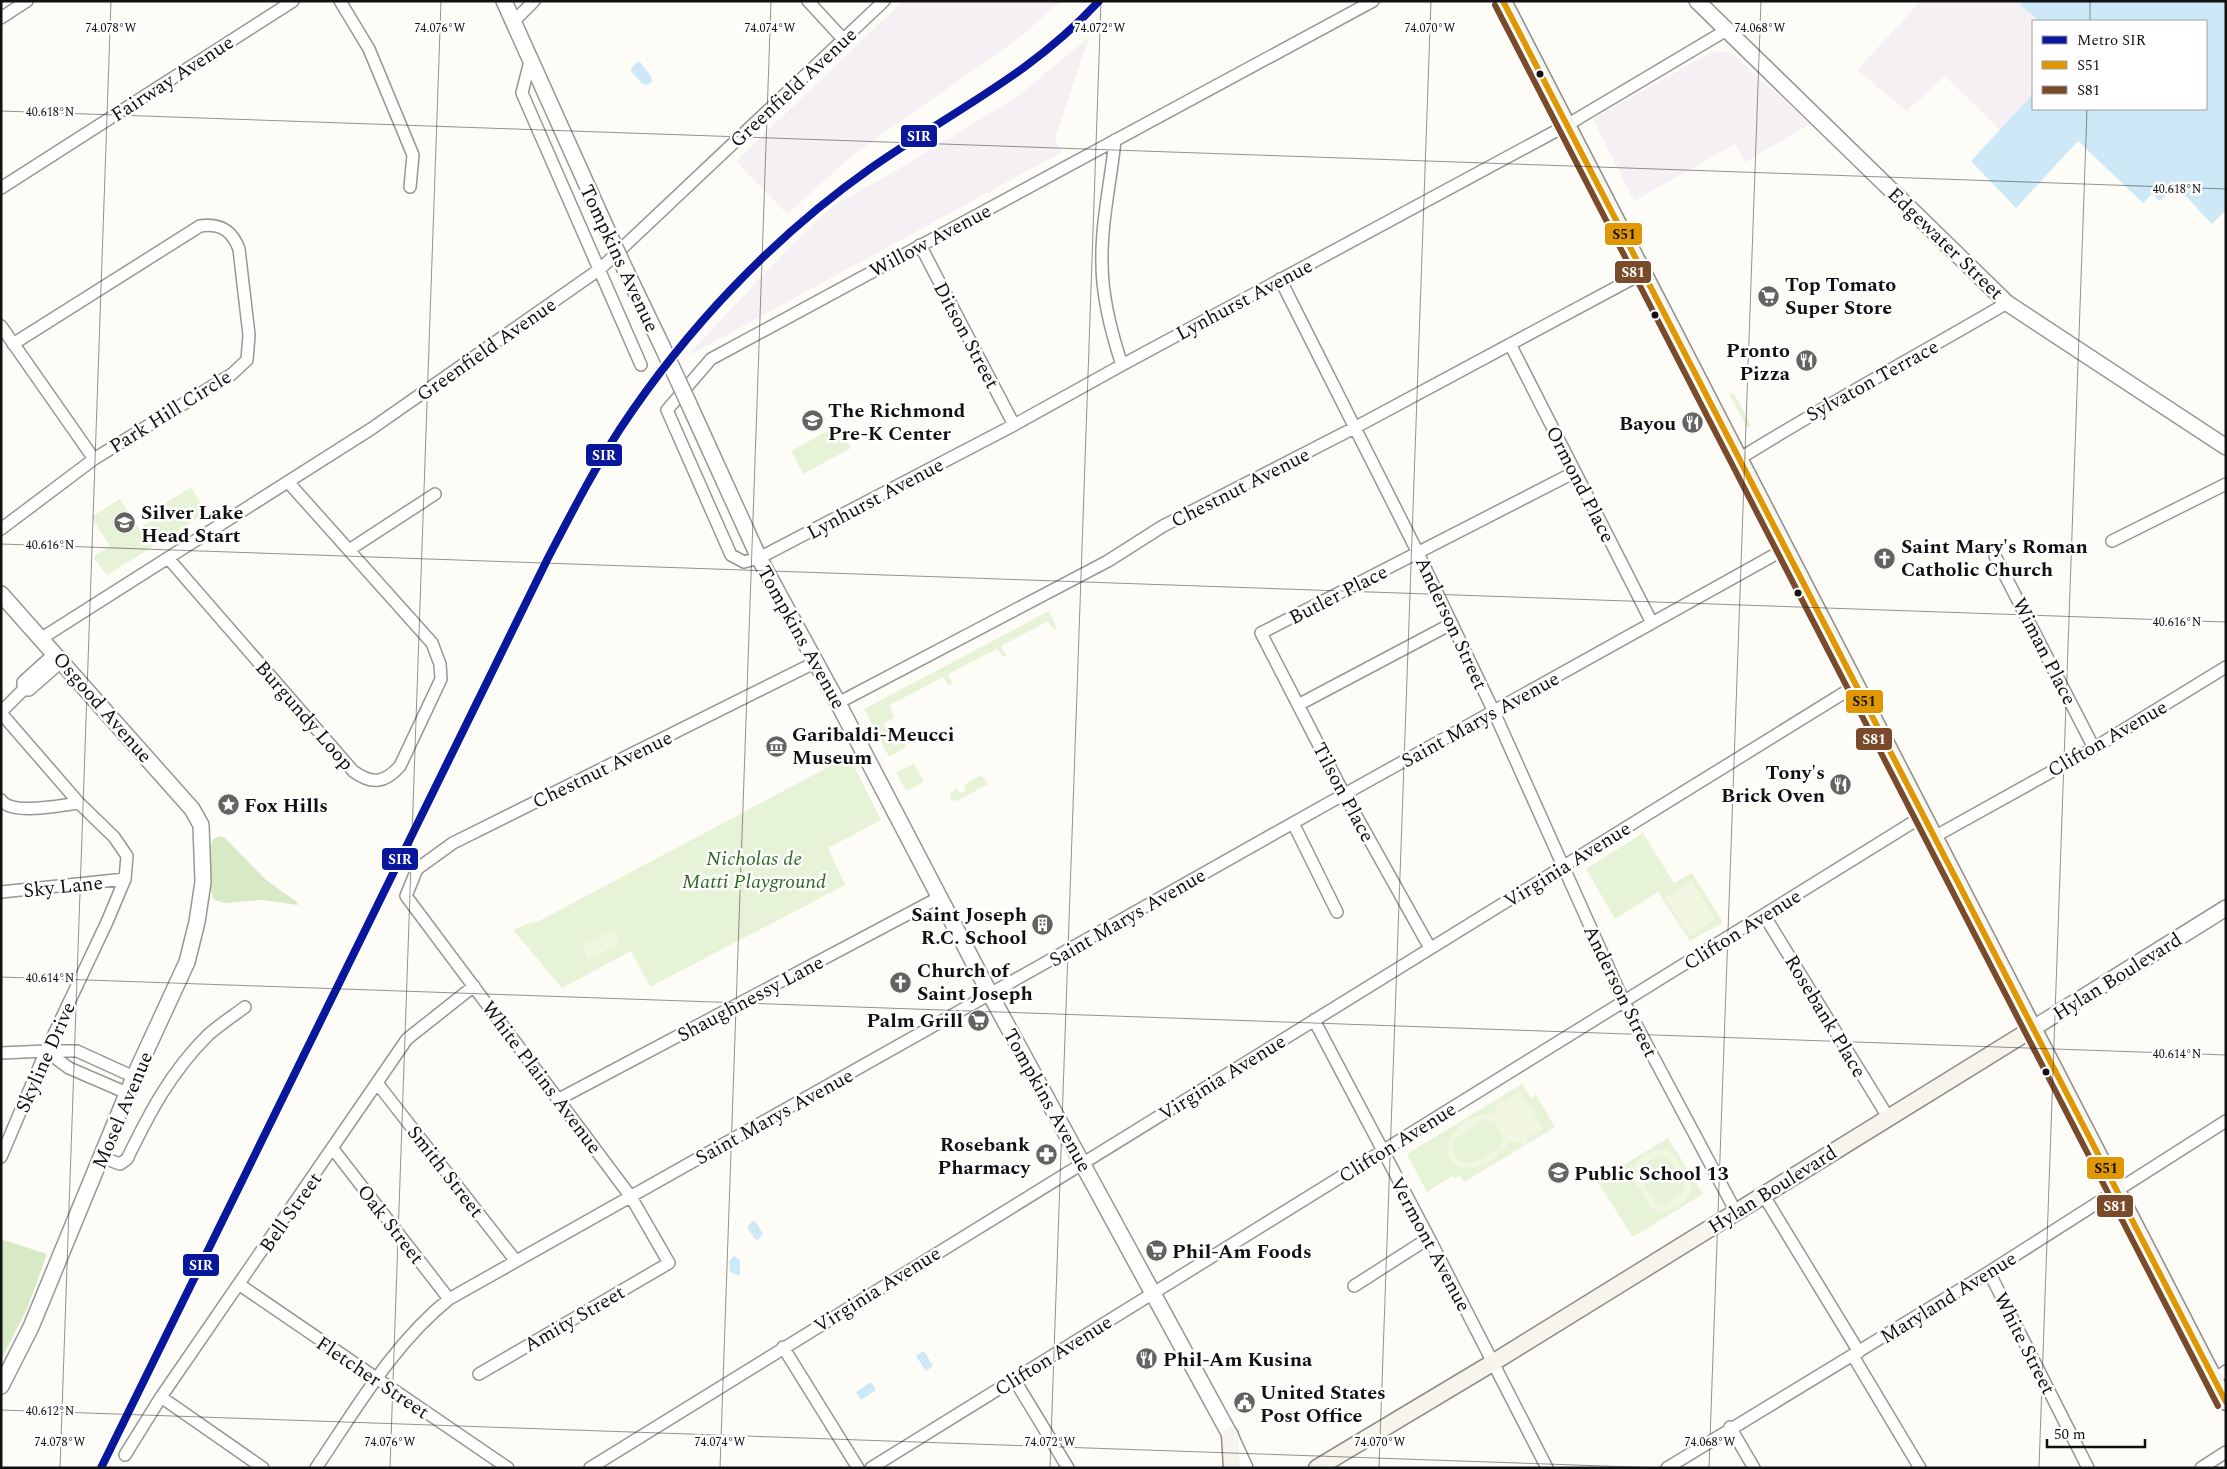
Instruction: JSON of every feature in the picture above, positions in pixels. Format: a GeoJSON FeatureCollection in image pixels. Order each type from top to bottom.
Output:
{"type":"FeatureCollection","features":[{"type":"Feature","properties":{"kind":"main road"},"geometry":{"type":"LineString","coordinates":[[1503,1],[2117,1191],[2220,1375],[2226,1402]]}},
{"type":"Feature","properties":{"kind":"main road","name":"Hylan Boulevard"},"geometry":{"type":"LineString","coordinates":[[1317,1468],[1764,1196],[2032,1028]]}},
{"type":"Feature","properties":{"kind":"main road"},"geometry":{"type":"LineString","coordinates":[[1230,1435],[1232,1468]]}},
{"type":"Feature","properties":{"kind":"street"},"geometry":{"type":"LineString","coordinates":[[1,18],[27,1]]}},
{"type":"Feature","properties":{"kind":"street","name":"Fairway Avenue"},"geometry":{"type":"LineString","coordinates":[[1,188],[293,1]]}},
{"type":"Feature","properties":{"kind":"street"},"geometry":{"type":"LineString","coordinates":[[340,1],[370,49],[413,155],[410,187]]}},
{"type":"Feature","properties":{"kind":"street","name":"Tompkins Avenue"},"geometry":{"type":"LineString","coordinates":[[504,1],[612,242],[759,558],[816,662],[990,994],[1230,1435],[1245,1468]]}},
{"type":"Feature","properties":{"kind":"street"},"geometry":{"type":"LineString","coordinates":[[513,22],[534,1]]}},
{"type":"Feature","properties":{"kind":"street"},"geometry":{"type":"LineString","coordinates":[[808,1],[844,40]]}},
{"type":"Feature","properties":{"kind":"street","name":"Greenfield Avenue"},"geometry":{"type":"LineString","coordinates":[[42,638],[371,429],[600,269],[884,1]]}},
{"type":"Feature","properties":{"kind":"street","name":"Willow Avenue"},"geometry":{"type":"LineString","coordinates":[[759,558],[744,562],[731,555],[667,410],[711,359],[1373,1]]}},
{"type":"Feature","properties":{"kind":"street","name":"Edgewater Street"},"geometry":{"type":"LineString","coordinates":[[1696,1],[2007,303],[2226,447]]}},
{"type":"Feature","properties":{"kind":"street","name":"Lynhurst Avenue"},"geometry":{"type":"LineString","coordinates":[[759,558],[1014,425],[1567,125],[1725,31]]}},
{"type":"Feature","properties":{"kind":"street"},"geometry":{"type":"LineString","coordinates":[[530,61],[522,93],[641,365]]}},
{"type":"Feature","properties":{"kind":"street"},"geometry":{"type":"LineString","coordinates":[[1115,140],[1104,225],[1102,261],[1108,316],[1122,365]]}},
{"type":"Feature","properties":{"kind":"street","name":"Park Hill Circle"},"geometry":{"type":"LineString","coordinates":[[1,528],[94,459],[232,374],[247,360],[249,335],[239,248],[235,239],[223,227],[200,226],[13,344]]}},
{"type":"Feature","properties":{"kind":"street","name":"Ditson Street"},"geometry":{"type":"LineString","coordinates":[[920,246],[1014,425]]}},
{"type":"Feature","properties":{"kind":"street","name":"Chestnut Avenue"},"geometry":{"type":"LineString","coordinates":[[838,704],[1108,561],[1163,526],[1356,427],[1643,273]]}},
{"type":"Feature","properties":{"kind":"street","name":"Anderson Street"},"geometry":{"type":"LineString","coordinates":[[1280,279],[1356,427],[1494,712],[1624,1002],[1736,1212]]}},
{"type":"Feature","properties":{"kind":"street","name":"Sylvaton Terrace"},"geometry":{"type":"LineString","coordinates":[[1739,459],[1823,406],[2007,303]]}},
{"type":"Feature","properties":{"kind":"street"},"geometry":{"type":"LineString","coordinates":[[1,326],[94,459]]}},
{"type":"Feature","properties":{"kind":"street","name":"Ormond Place"},"geometry":{"type":"LineString","coordinates":[[1510,344],[1652,623]]}},
{"type":"Feature","properties":{"kind":"street","name":"Butler Place"},"geometry":{"type":"LineString","coordinates":[[1261,633],[1575,472]]}},
{"type":"Feature","properties":{"kind":"street","name":"Burgundy Loop"},"geometry":{"type":"LineString","coordinates":[[168,558],[353,771],[363,778],[375,780],[391,776],[400,766],[441,679],[440,664],[432,642],[288,482]]}},
{"type":"Feature","properties":{"kind":"street"},"geometry":{"type":"LineString","coordinates":[[2112,541],[2226,484]]}},
{"type":"Feature","properties":{"kind":"street"},"geometry":{"type":"LineString","coordinates":[[349,550],[435,494]]}},
{"type":"Feature","properties":{"kind":"street","name":"Saint Marys Avenue"},"geometry":{"type":"LineString","coordinates":[[316,1468],[377,1380],[416,1329],[449,1300],[515,1260],[631,1197],[1344,794],[1785,549]]}},
{"type":"Feature","properties":{"kind":"street","name":"Wiman Place"},"geometry":{"type":"LineString","coordinates":[[1995,556],[2094,748]]}},
{"type":"Feature","properties":{"kind":"street","name":"Osgood Avenue"},"geometry":{"type":"LineString","coordinates":[[1,594],[192,809],[200,825]]}},
{"type":"Feature","properties":{"kind":"street"},"geometry":{"type":"LineString","coordinates":[[1298,705],[1451,624]]}},
{"type":"Feature","properties":{"kind":"street","name":"Tilson Place"},"geometry":{"type":"LineString","coordinates":[[1261,633],[1344,794],[1430,948]]}},
{"type":"Feature","properties":{"kind":"street"},"geometry":{"type":"LineString","coordinates":[[1,713],[23,690],[23,682],[58,657]]}},
{"type":"Feature","properties":{"kind":"street","name":"Chestnut Avenue"},"geometry":{"type":"LineString","coordinates":[[406,896],[417,869],[453,843],[816,662]]}},
{"type":"Feature","properties":{"kind":"street","name":"Clifton Avenue"},"geometry":{"type":"LineString","coordinates":[[1934,837],[2094,748],[2226,667]]}},
{"type":"Feature","properties":{"kind":"street","name":"Virginia Avenue"},"geometry":{"type":"LineString","coordinates":[[590,1468],[1855,686]]}},
{"type":"Feature","properties":{"kind":"street","name":"Skyline Drive"},"geometry":{"type":"LineString","coordinates":[[1,713],[79,803],[114,838],[127,856],[125,879],[46,1051],[1,1157]]}},
{"type":"Feature","properties":{"kind":"street"},"geometry":{"type":"LineString","coordinates":[[1,800],[4,804],[15,809],[79,803]]}},
{"type":"Feature","properties":{"kind":"street","name":"Clifton Avenue"},"geometry":{"type":"LineString","coordinates":[[871,1468],[1923,816]]}},
{"type":"Feature","properties":{"kind":"street"},"geometry":{"type":"LineString","coordinates":[[1293,823],[1337,912]]}},
{"type":"Feature","properties":{"kind":"street","name":"Mosel Avenue"},"geometry":{"type":"LineString","coordinates":[[1,1386],[31,1328],[134,1077],[189,954],[198,922],[203,882],[200,825]]}},
{"type":"Feature","properties":{"kind":"street","name":"Sky Lane"},"geometry":{"type":"LineString","coordinates":[[1,892],[125,879]]}},
{"type":"Feature","properties":{"kind":"street","name":"White Plains Avenue"},"geometry":{"type":"LineString","coordinates":[[406,896],[631,1197],[669,1263]]}},
{"type":"Feature","properties":{"kind":"street","name":"Shaughnessy Lane"},"geometry":{"type":"LineString","coordinates":[[559,1099],[940,897]]}},
{"type":"Feature","properties":{"kind":"street","name":"Hylan Boulevard"},"geometry":{"type":"LineString","coordinates":[[2032,1028],[2226,908]]}},
{"type":"Feature","properties":{"kind":"street","name":"Rosebank Place"},"geometry":{"type":"LineString","coordinates":[[1764,915],[1888,1117]]}},
{"type":"Feature","properties":{"kind":"street","name":"Bell Street"},"geometry":{"type":"LineString","coordinates":[[125,1455],[161,1397],[240,1285],[407,1039],[474,986]]}},
{"type":"Feature","properties":{"kind":"street"},"geometry":{"type":"LineString","coordinates":[[101,1157],[120,1164],[127,1159],[156,1099],[180,1067],[209,1034],[245,1008]]}},
{"type":"Feature","properties":{"kind":"street","name":"Vermont Avenue"},"geometry":{"type":"LineString","coordinates":[[1314,1020],[1494,1362],[1547,1468]]}},
{"type":"Feature","properties":{"kind":"street"},"geometry":{"type":"LineString","coordinates":[[46,1051],[70,1068],[128,1093]]}},
{"type":"Feature","properties":{"kind":"street"},"geometry":{"type":"LineString","coordinates":[[1,1052],[77,1051],[134,1077]]}},
{"type":"Feature","properties":{"kind":"street","name":"Smith Street"},"geometry":{"type":"LineString","coordinates":[[377,1083],[515,1260]]}},
{"type":"Feature","properties":{"kind":"street","name":"Maryland Avenue"},"geometry":{"type":"LineString","coordinates":[[1667,1468],[1730,1427],[1856,1354],[1989,1272],[2226,1121]]}},
{"type":"Feature","properties":{"kind":"street","name":"Oak Street"},"geometry":{"type":"LineString","coordinates":[[333,1149],[449,1300]]}},
{"type":"Feature","properties":{"kind":"street"},"geometry":{"type":"LineString","coordinates":[[1764,1196],[1920,1468]]}},
{"type":"Feature","properties":{"kind":"street"},"geometry":{"type":"LineString","coordinates":[[1354,1286],[1429,1238]]}},
{"type":"Feature","properties":{"kind":"street","name":"Amity Street"},"geometry":{"type":"LineString","coordinates":[[479,1374],[669,1263]]}},
{"type":"Feature","properties":{"kind":"street","name":"White Street"},"geometry":{"type":"LineString","coordinates":[[1989,1272],[2088,1468]]}},
{"type":"Feature","properties":{"kind":"street","name":"Fletcher Street"},"geometry":{"type":"LineString","coordinates":[[240,1285],[508,1468]]}},
{"type":"Feature","properties":{"kind":"street"},"geometry":{"type":"LineString","coordinates":[[783,1347],[858,1468]]}},
{"type":"Feature","properties":{"kind":"street"},"geometry":{"type":"LineString","coordinates":[[1014,1379],[1068,1468]]}},
{"type":"Feature","properties":{"kind":"street"},"geometry":{"type":"LineString","coordinates":[[161,1397],[263,1468]]}},
{"type":"Feature","properties":{"kind":"street"},"geometry":{"type":"LineString","coordinates":[[1730,1427],[1754,1468]]}},
{"type":"Feature","properties":{"kind":"street"},"geometry":{"type":"LineString","coordinates":[[2201,1468],[2226,1452]]}},
{"type":"Feature","properties":{"kind":"shaded area"},"geometry":{"type":"Polygon","coordinates":[[[903,1],[1061,1],[1019,38],[854,154],[787,214],[736,161],[903,1]]]}},
{"type":"Feature","properties":{"kind":"shaded area"},"geometry":{"type":"Polygon","coordinates":[[[1921,1],[2022,1],[2020,5],[2039,20],[2032,20],[2032,95],[2000,130],[1945,76],[1907,111],[1857,70],[1921,1]]]}},
{"type":"Feature","properties":{"kind":"shaded area"},"geometry":{"type":"Polygon","coordinates":[[[1089,37],[1055,139],[1062,152],[686,357],[787,250],[834,205],[892,173],[1018,96],[1089,37]]]}},
{"type":"Feature","properties":{"kind":"shaded area"},"geometry":{"type":"Polygon","coordinates":[[[1713,51],[1732,53],[1810,124],[1745,162],[1735,144],[1634,201],[1593,119],[1713,51]]]}},
{"type":"Feature","properties":{"kind":"green space"},"geometry":{"type":"Polygon","coordinates":[[[1729,393],[1734,394],[1751,425],[1747,428],[1729,393]]]}},
{"type":"Feature","properties":{"kind":"green space"},"geometry":{"type":"Polygon","coordinates":[[[838,425],[851,448],[803,474],[791,451],[838,425]]]}},
{"type":"Feature","properties":{"kind":"green space"},"geometry":{"type":"Polygon","coordinates":[[[191,487],[207,513],[107,575],[93,557],[110,546],[91,517],[120,499],[139,528],[163,514],[159,507],[191,487]]]}},
{"type":"Feature","properties":{"kind":"green space"},"geometry":{"type":"Polygon","coordinates":[[[1049,611],[1057,629],[1054,630],[1048,621],[1001,646],[1006,655],[1003,657],[997,649],[948,674],[952,683],[949,686],[943,677],[890,705],[894,718],[883,724],[895,746],[904,741],[906,745],[889,757],[864,709],[1049,611]]]}},
{"type":"Feature","properties":{"kind":"green space","name":"Nicholas de Matti Playground"},"geometry":{"type":"Polygon","coordinates":[[[849,756],[881,820],[828,848],[845,885],[650,987],[631,951],[562,988],[513,930],[539,921],[849,756]]]}},
{"type":"Feature","properties":{"kind":"green space"},"geometry":{"type":"Polygon","coordinates":[[[914,764],[924,782],[906,791],[896,772],[914,764]]]}},
{"type":"Feature","properties":{"kind":"green space"},"geometry":{"type":"Polygon","coordinates":[[[980,776],[984,777],[988,784],[957,801],[951,800],[950,794],[957,788],[960,793],[966,791],[964,785],[980,776]]]}},
{"type":"Feature","properties":{"kind":"green space"},"geometry":{"type":"Polygon","coordinates":[[[1643,833],[1674,883],[1692,873],[1723,922],[1690,941],[1658,892],[1615,919],[1586,869],[1643,833]]]}},
{"type":"Feature","properties":{"kind":"green space"},"geometry":{"type":"Polygon","coordinates":[[[220,836],[225,838],[266,880],[297,902],[298,905],[261,900],[225,903],[214,900],[211,891],[211,845],[213,839],[220,836]]]}},
{"type":"Feature","properties":{"kind":"green space"},"geometry":{"type":"Polygon","coordinates":[[[1691,881],[1715,919],[1690,936],[1665,898],[1691,881]]]}},
{"type":"Feature","properties":{"kind":"green space"},"geometry":{"type":"Polygon","coordinates":[[[614,930],[616,936],[585,952],[582,946],[614,930]]]}},
{"type":"Feature","properties":{"kind":"green space"},"geometry":{"type":"Polygon","coordinates":[[[617,937],[620,943],[588,959],[585,953],[617,937]]]}},
{"type":"Feature","properties":{"kind":"green space"},"geometry":{"type":"Polygon","coordinates":[[[1522,1084],[1531,1098],[1536,1095],[1555,1127],[1464,1182],[1460,1176],[1454,1179],[1452,1176],[1427,1192],[1407,1154],[1522,1084]]]}},
{"type":"Feature","properties":{"kind":"green space"},"geometry":{"type":"Polygon","coordinates":[[[1520,1091],[1529,1107],[1534,1108],[1533,1113],[1543,1129],[1527,1138],[1526,1144],[1509,1141],[1496,1157],[1487,1163],[1477,1167],[1467,1168],[1458,1166],[1451,1160],[1447,1149],[1452,1135],[1463,1123],[1470,1119],[1493,1114],[1499,1099],[1504,1101],[1520,1091]],[[1483,1120],[1455,1139],[1453,1150],[1457,1157],[1462,1161],[1469,1162],[1491,1154],[1502,1143],[1504,1138],[1494,1121],[1483,1120]]]}},
{"type":"Feature","properties":{"kind":"green space"},"geometry":{"type":"Polygon","coordinates":[[[1668,1138],[1703,1194],[1633,1237],[1597,1181],[1668,1138]]]}},
{"type":"Feature","properties":{"kind":"green space"},"geometry":{"type":"Polygon","coordinates":[[[1660,1149],[1668,1150],[1673,1154],[1691,1183],[1690,1194],[1677,1206],[1665,1211],[1655,1210],[1649,1205],[1634,1182],[1632,1175],[1632,1170],[1638,1160],[1660,1149]],[[1659,1155],[1641,1166],[1638,1174],[1654,1202],[1663,1205],[1682,1194],[1685,1185],[1669,1159],[1659,1155]]]}},
{"type":"Feature","properties":{"kind":"green space"},"geometry":{"type":"Polygon","coordinates":[[[1,1239],[47,1254],[27,1309],[1,1360],[1,1239]]]}},
{"type":"Feature","properties":{"kind":"water"},"geometry":{"type":"Polygon","coordinates":[[[2022,1],[2226,1],[2226,210],[2212,224],[2176,186],[2160,201],[2152,194],[2143,203],[2078,141],[2016,208],[1971,161],[2032,95],[2032,110],[2207,110],[2207,20],[2039,20],[2020,5],[2022,1]]]}},
{"type":"Feature","properties":{"kind":"water"},"geometry":{"type":"Polygon","coordinates":[[[637,62],[640,62],[651,76],[652,82],[647,85],[642,84],[630,70],[637,62]]]}},
{"type":"Feature","properties":{"kind":"water"},"geometry":{"type":"Polygon","coordinates":[[[753,1221],[756,1222],[763,1234],[758,1240],[755,1239],[747,1227],[753,1221]]]}},
{"type":"Feature","properties":{"kind":"water"},"geometry":{"type":"Polygon","coordinates":[[[734,1256],[740,1260],[740,1274],[738,1276],[730,1272],[729,1261],[734,1256]]]}},
{"type":"Feature","properties":{"kind":"water"},"geometry":{"type":"Polygon","coordinates":[[[924,1351],[933,1366],[926,1371],[916,1356],[924,1351]]]}},
{"type":"Feature","properties":{"kind":"water"},"geometry":{"type":"Polygon","coordinates":[[[871,1382],[876,1390],[861,1400],[856,1392],[871,1382]]]}},
{"type":"Feature","properties":{"kind":"pier"},"geometry":{"type":"Polygon","coordinates":[[[2226,213],[2226,291],[2221,286],[2226,213]]]}},
{"type":"Feature","properties":{"kind":"metro line","name":"SIR"},"geometry":{"type":"LineString","coordinates":[[101,1468],[548,558],[591,477],[620,429],[673,356],[703,321],[734,287],[800,224],[871,168],[1018,72],[1046,51],[1099,1]]}},
{"type":"Feature","properties":{"kind":"transit line","name":"S51"},"geometry":{"type":"LineString","coordinates":[[1503,1],[2226,1402]]}},
{"type":"Feature","properties":{"kind":"transit line","name":"S81"},"geometry":{"type":"LineString","coordinates":[[1495,5],[2218,1406]]}},
{"type":"Feature","properties":{"kind":"place","name":"Top Tomato Super Store"},"geometry":{"type":"Point","coordinates":[1769,296]}},
{"type":"Feature","properties":{"kind":"place","name":"Pronto Pizza"},"geometry":{"type":"Point","coordinates":[1806,361]}},
{"type":"Feature","properties":{"kind":"place","name":"The Richmond Pre-K Center"},"geometry":{"type":"Point","coordinates":[812,421]}},
{"type":"Feature","properties":{"kind":"place","name":"Bayou"},"geometry":{"type":"Point","coordinates":[1692,423]}},
{"type":"Feature","properties":{"kind":"place","name":"Silver Lake Head Start"},"geometry":{"type":"Point","coordinates":[125,523]}},
{"type":"Feature","properties":{"kind":"place","name":"Saint Mary's Roman Catholic Church"},"geometry":{"type":"Point","coordinates":[1885,558]}},
{"type":"Feature","properties":{"kind":"place","name":"Garibaldi-Meucci Museum"},"geometry":{"type":"Point","coordinates":[776,746]}},
{"type":"Feature","properties":{"kind":"place","name":"Tony's Brick Oven"},"geometry":{"type":"Point","coordinates":[1841,784]}},
{"type":"Feature","properties":{"kind":"place","name":"Fox Hills"},"geometry":{"type":"Point","coordinates":[228,805]}},
{"type":"Feature","properties":{"kind":"place","name":"Saint Joseph R.C. School"},"geometry":{"type":"Point","coordinates":[1043,925]}},
{"type":"Feature","properties":{"kind":"place","name":"Church of Saint Joseph"},"geometry":{"type":"Point","coordinates":[901,982]}},
{"type":"Feature","properties":{"kind":"place","name":"Palm Grill"},"geometry":{"type":"Point","coordinates":[979,1020]}},
{"type":"Feature","properties":{"kind":"place","name":"Rosebank Pharmacy"},"geometry":{"type":"Point","coordinates":[1046,1155]}},
{"type":"Feature","properties":{"kind":"place","name":"Public School 13"},"geometry":{"type":"Point","coordinates":[1558,1173]}},
{"type":"Feature","properties":{"kind":"place","name":"Phil-Am Foods"},"geometry":{"type":"Point","coordinates":[1156,1251]}},
{"type":"Feature","properties":{"kind":"place","name":"Phil-Am Kusina"},"geometry":{"type":"Point","coordinates":[1147,1359]}},
{"type":"Feature","properties":{"kind":"place","name":"United States Post Office"},"geometry":{"type":"Point","coordinates":[1244,1403]}}]}
